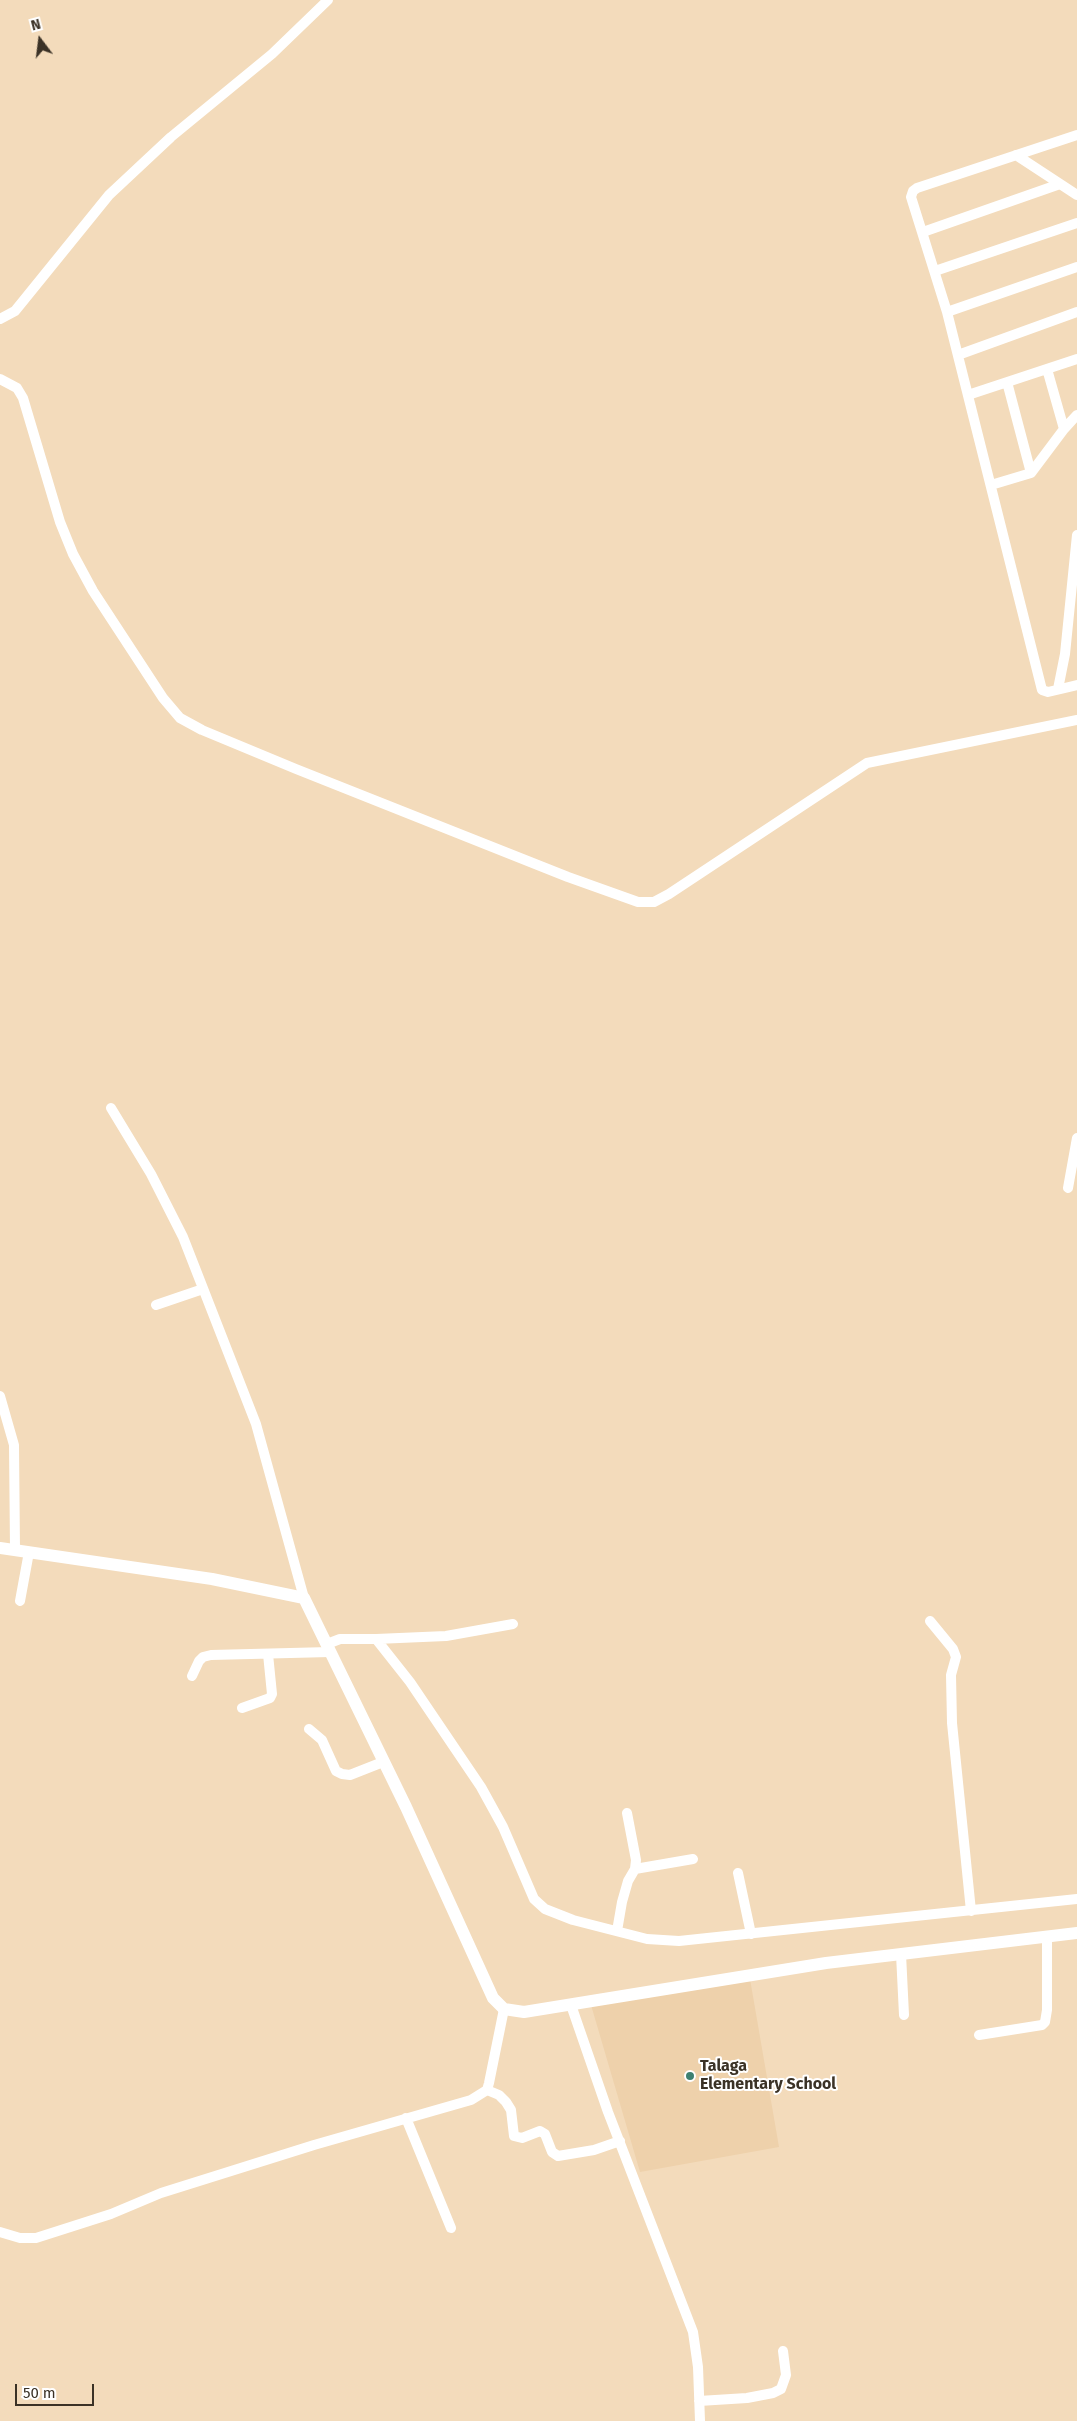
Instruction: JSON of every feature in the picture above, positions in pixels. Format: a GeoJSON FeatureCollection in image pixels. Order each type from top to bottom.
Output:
{"type":"FeatureCollection","features":[{"type":"Feature","properties":{"kind":"street"},"geometry":{"type":"LineString","coordinates":[[0,319],[15,311],[109,195],[171,137],[272,54],[328,0]]}},
{"type":"Feature","properties":{"kind":"street"},"geometry":{"type":"LineString","coordinates":[[1077,135],[913,191],[911,196],[947,312],[1042,690],[1044,692],[1077,686]]}},
{"type":"Feature","properties":{"kind":"street"},"geometry":{"type":"LineString","coordinates":[[1016,155],[1077,196]]}},
{"type":"Feature","properties":{"kind":"street"},"geometry":{"type":"LineString","coordinates":[[922,232],[1060,184]]}},
{"type":"Feature","properties":{"kind":"street"},"geometry":{"type":"LineString","coordinates":[[935,271],[1077,223]]}},
{"type":"Feature","properties":{"kind":"street"},"geometry":{"type":"LineString","coordinates":[[947,312],[1077,267]]}},
{"type":"Feature","properties":{"kind":"street"},"geometry":{"type":"LineString","coordinates":[[958,354],[1077,312]]}},
{"type":"Feature","properties":{"kind":"street"},"geometry":{"type":"LineString","coordinates":[[968,395],[1077,359]]}},
{"type":"Feature","properties":{"kind":"street"},"geometry":{"type":"LineString","coordinates":[[1047,369],[1064,429]]}},
{"type":"Feature","properties":{"kind":"street"},"geometry":{"type":"LineString","coordinates":[[0,378],[17,388],[23,398],[60,522],[73,554],[93,592],[163,698],[180,718],[202,730],[296,769],[568,878],[638,902],[654,902],[670,894],[867,763],[1077,720]]}},
{"type":"Feature","properties":{"kind":"street"},"geometry":{"type":"LineString","coordinates":[[1007,382],[1031,473]]}},
{"type":"Feature","properties":{"kind":"street"},"geometry":{"type":"LineString","coordinates":[[991,485],[1031,473],[1077,415]]}},
{"type":"Feature","properties":{"kind":"street"},"geometry":{"type":"LineString","coordinates":[[1058,689],[1065,654],[1077,535]]}},
{"type":"Feature","properties":{"kind":"street"},"geometry":{"type":"LineString","coordinates":[[111,1108],[151,1174],[183,1236],[256,1424],[304,1598],[432,1862],[493,1998],[504,2010],[524,2012],[782,1970],[1077,1933]]}},
{"type":"Feature","properties":{"kind":"street"},"geometry":{"type":"LineString","coordinates":[[1068,1188],[1075,1167],[1077,1138]]}},
{"type":"Feature","properties":{"kind":"street"},"geometry":{"type":"LineString","coordinates":[[156,1305],[203,1289]]}},
{"type":"Feature","properties":{"kind":"street"},"geometry":{"type":"LineString","coordinates":[[0,1396],[14,1445],[15,1550]]}},
{"type":"Feature","properties":{"kind":"street"},"geometry":{"type":"LineString","coordinates":[[0,1548],[212,1579],[304,1598]]}},
{"type":"Feature","properties":{"kind":"street"},"geometry":{"type":"LineString","coordinates":[[20,1601],[29,1552]]}},
{"type":"Feature","properties":{"kind":"street"},"geometry":{"type":"LineString","coordinates":[[930,1621],[953,1649],[956,1658],[951,1675],[952,1723],[971,1911]]}},
{"type":"Feature","properties":{"kind":"street"},"geometry":{"type":"LineString","coordinates":[[192,1676],[203,1657],[268,1654],[328,1648],[340,1639],[446,1636],[513,1624]]}},
{"type":"Feature","properties":{"kind":"street"},"geometry":{"type":"LineString","coordinates":[[376,1639],[410,1682],[481,1787],[503,1827],[530,1892],[538,1905],[545,1910],[574,1920],[647,1938],[678,1940],[1077,1899]]}},
{"type":"Feature","properties":{"kind":"street"},"geometry":{"type":"LineString","coordinates":[[242,1708],[270,1698],[272,1694],[268,1654]]}},
{"type":"Feature","properties":{"kind":"street"},"geometry":{"type":"LineString","coordinates":[[309,1728],[322,1740],[336,1771],[342,1774],[350,1775],[383,1762]]}},
{"type":"Feature","properties":{"kind":"street"},"geometry":{"type":"LineString","coordinates":[[616,1931],[628,1881],[635,1869],[635,1848],[627,1813]]}},
{"type":"Feature","properties":{"kind":"street"},"geometry":{"type":"LineString","coordinates":[[635,1869],[693,1859]]}},
{"type":"Feature","properties":{"kind":"street"},"geometry":{"type":"LineString","coordinates":[[738,1872],[751,1934]]}},
{"type":"Feature","properties":{"kind":"street"},"geometry":{"type":"LineString","coordinates":[[978,2035],[1042,2025],[1047,2010],[1047,1938]]}},
{"type":"Feature","properties":{"kind":"street"},"geometry":{"type":"LineString","coordinates":[[901,1954],[904,2015]]}},
{"type":"Feature","properties":{"kind":"street"},"geometry":{"type":"LineString","coordinates":[[571,2005],[620,2141],[693,2332],[698,2367],[700,2421]]}},
{"type":"Feature","properties":{"kind":"street"},"geometry":{"type":"LineString","coordinates":[[0,2232],[20,2238],[36,2238],[111,2214],[161,2193],[406,2118],[465,2102],[486,2090],[504,2010]]}},
{"type":"Feature","properties":{"kind":"street"},"geometry":{"type":"LineString","coordinates":[[486,2090],[499,2095],[511,2110],[514,2136],[522,2138],[540,2131],[545,2134],[552,2152],[558,2156],[594,2150],[620,2141]]}},
{"type":"Feature","properties":{"kind":"street"},"geometry":{"type":"LineString","coordinates":[[406,2118],[451,2228]]}},
{"type":"Feature","properties":{"kind":"street"},"geometry":{"type":"LineString","coordinates":[[699,2402],[747,2398],[773,2393],[781,2389],[786,2374],[783,2351]]}},
{"type":"Feature","properties":{"kind":"shaded area","name":"Talaga Elementary School"},"geometry":{"type":"Polygon","coordinates":[[[750,1979],[779,2147],[640,2172],[591,2005],[750,1979]]]}},
{"type":"Feature","properties":{"kind":"place","name":"Talaga Elementary School"},"geometry":{"type":"Point","coordinates":[690,2076]}}]}
